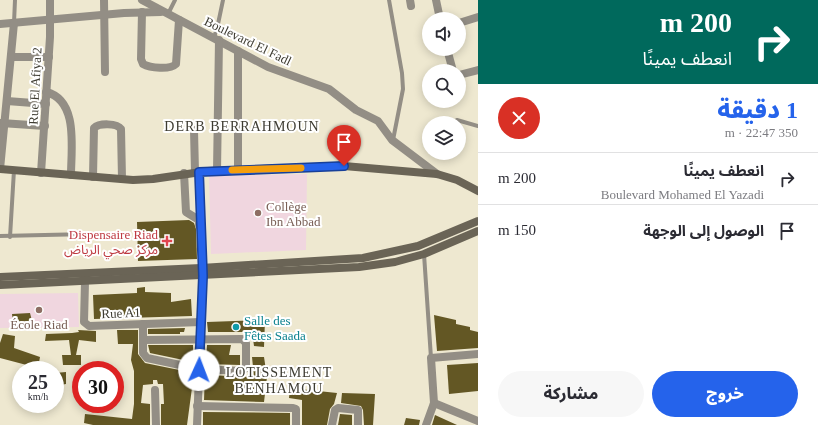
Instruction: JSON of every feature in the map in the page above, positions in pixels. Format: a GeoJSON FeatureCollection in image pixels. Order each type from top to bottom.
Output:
{"type":"FeatureCollection","features":[{"type":"Feature","properties":{"kind":"main road"},"geometry":{"type":"LineString","coordinates":[[0,169],[122,179],[153,179],[197,172],[344,166],[437,174],[458,180],[478,191]]}},
{"type":"Feature","properties":{"kind":"main road"},"geometry":{"type":"LineString","coordinates":[[0,285],[85,282],[363,258],[418,246],[478,221]]}},
{"type":"Feature","properties":{"kind":"main road"},"geometry":{"type":"LineString","coordinates":[[0,277],[359,268],[395,262],[424,254],[478,231]]}},
{"type":"Feature","properties":{"kind":"street","name":"Rue El Afiya 2"},"geometry":{"type":"LineString","coordinates":[[41,173],[45,126],[50,0]]}},
{"type":"Feature","properties":{"kind":"street"},"geometry":{"type":"LineString","coordinates":[[104,0],[105,72]]}},
{"type":"Feature","properties":{"kind":"street"},"geometry":{"type":"LineString","coordinates":[[436,0],[439,12]]}},
{"type":"Feature","properties":{"kind":"street","name":"Boulevard El Fadl"},"geometry":{"type":"LineString","coordinates":[[145,1],[268,67],[329,88],[356,110],[378,121],[392,140],[437,174]]}},
{"type":"Feature","properties":{"kind":"street"},"geometry":{"type":"LineString","coordinates":[[0,24],[104,14],[142,12],[166,13]]}},
{"type":"Feature","properties":{"kind":"street"},"geometry":{"type":"LineString","coordinates":[[142,12],[141,59],[143,64],[148,66],[175,66],[178,54],[179,20]]}},
{"type":"Feature","properties":{"kind":"street"},"geometry":{"type":"LineString","coordinates":[[466,21],[478,17]]}},
{"type":"Feature","properties":{"kind":"street"},"geometry":{"type":"LineString","coordinates":[[0,169],[3,123],[8,102],[14,23]]}},
{"type":"Feature","properties":{"kind":"street"},"geometry":{"type":"LineString","coordinates":[[216,39],[217,171]]}},
{"type":"Feature","properties":{"kind":"street"},"geometry":{"type":"LineString","coordinates":[[238,50],[238,170]]}},
{"type":"Feature","properties":{"kind":"street"},"geometry":{"type":"LineString","coordinates":[[11,57],[48,57]]}},
{"type":"Feature","properties":{"kind":"street"},"geometry":{"type":"LineString","coordinates":[[466,73],[478,70]]}},
{"type":"Feature","properties":{"kind":"street"},"geometry":{"type":"LineString","coordinates":[[46,92],[59,97],[69,118],[70,175]]}},
{"type":"Feature","properties":{"kind":"street"},"geometry":{"type":"LineString","coordinates":[[8,102],[46,104]]}},
{"type":"Feature","properties":{"kind":"street"},"geometry":{"type":"LineString","coordinates":[[3,123],[45,126]]}},
{"type":"Feature","properties":{"kind":"street"},"geometry":{"type":"LineString","coordinates":[[93,177],[94,128],[98,125],[116,125],[121,128],[122,179]]}},
{"type":"Feature","properties":{"kind":"street"},"geometry":{"type":"LineString","coordinates":[[194,130],[202,271],[197,425]]}},
{"type":"Feature","properties":{"kind":"street"},"geometry":{"type":"LineString","coordinates":[[184,174],[186,211],[199,221],[202,271]]}},
{"type":"Feature","properties":{"kind":"street","name":"Rue A1"},"geometry":{"type":"LineString","coordinates":[[85,282],[84,318],[86,324],[200,322]]}},
{"type":"Feature","properties":{"kind":"street"},"geometry":{"type":"LineString","coordinates":[[143,324],[143,340],[144,356],[199,370],[242,371],[246,368],[245,340],[200,338],[143,340]]}},
{"type":"Feature","properties":{"kind":"street"},"geometry":{"type":"LineString","coordinates":[[426,425],[434,403],[431,358],[478,354]]}},
{"type":"Feature","properties":{"kind":"street"},"geometry":{"type":"LineString","coordinates":[[155,390],[156,425]]}},
{"type":"Feature","properties":{"kind":"street"},"geometry":{"type":"LineString","coordinates":[[434,403],[478,421]]}},
{"type":"Feature","properties":{"kind":"street"},"geometry":{"type":"LineString","coordinates":[[197,406],[293,408],[296,409],[297,412],[296,425]]}},
{"type":"Feature","properties":{"kind":"street"},"geometry":{"type":"LineString","coordinates":[[332,425],[335,410],[338,408],[358,410],[358,425]]}},
{"type":"Feature","properties":{"kind":"lane"},"geometry":{"type":"LineString","coordinates":[[14,23],[15,0]]}},
{"type":"Feature","properties":{"kind":"lane"},"geometry":{"type":"LineString","coordinates":[[166,13],[175,0]]}},
{"type":"Feature","properties":{"kind":"lane"},"geometry":{"type":"LineString","coordinates":[[216,39],[223,0]]}},
{"type":"Feature","properties":{"kind":"lane"},"geometry":{"type":"LineString","coordinates":[[389,0],[402,73],[403,89],[392,140]]}},
{"type":"Feature","properties":{"kind":"lane"},"geometry":{"type":"LineString","coordinates":[[466,123],[478,126]]}},
{"type":"Feature","properties":{"kind":"lane"},"geometry":{"type":"LineString","coordinates":[[10,237],[14,170]]}},
{"type":"Feature","properties":{"kind":"lane"},"geometry":{"type":"LineString","coordinates":[[0,236],[10,237],[89,234]]}},
{"type":"Feature","properties":{"kind":"lane"},"geometry":{"type":"LineString","coordinates":[[424,254],[431,358]]}},
{"type":"Feature","properties":{"kind":"shaded area","name":"Collège Ibn Abbad"},"geometry":{"type":"Polygon","coordinates":[[[307,174],[306,250],[211,254],[209,176],[307,174]]]}},
{"type":"Feature","properties":{"kind":"shaded area","name":"École Riad"},"geometry":{"type":"Polygon","coordinates":[[[78,293],[79,327],[0,328],[0,294],[78,293]]]}},
{"type":"Feature","properties":{"kind":"building","name":"Dispensaire Riad مركز صحي الرياض"},"geometry":{"type":"Polygon","coordinates":[[[189,220],[194,223],[196,229],[197,259],[138,261],[137,222],[189,220]]]}},
{"type":"Feature","properties":{"kind":"building"},"geometry":{"type":"Polygon","coordinates":[[[145,287],[145,292],[171,293],[171,302],[191,299],[192,316],[94,319],[93,295],[137,293],[137,288],[145,287]]]}},
{"type":"Feature","properties":{"kind":"building"},"geometry":{"type":"Polygon","coordinates":[[[30,313],[32,321],[13,322],[12,314],[30,313]]]}},
{"type":"Feature","properties":{"kind":"building"},"geometry":{"type":"Polygon","coordinates":[[[434,315],[456,320],[456,324],[470,327],[470,330],[478,332],[478,348],[437,351],[434,315]]]}},
{"type":"Feature","properties":{"kind":"building","name":"Salle des Fêtes Saada"},"geometry":{"type":"Polygon","coordinates":[[[265,320],[264,347],[254,346],[252,332],[208,332],[207,322],[265,320]]]}},
{"type":"Feature","properties":{"kind":"building"},"geometry":{"type":"Polygon","coordinates":[[[185,328],[184,332],[180,332],[180,334],[148,334],[148,329],[185,328]]]}},
{"type":"Feature","properties":{"kind":"building"},"geometry":{"type":"Polygon","coordinates":[[[78,330],[96,331],[96,342],[79,340],[76,355],[81,355],[81,361],[72,361],[72,365],[64,365],[62,355],[71,355],[69,340],[45,341],[46,334],[79,332],[78,330]]]}},
{"type":"Feature","properties":{"kind":"building"},"geometry":{"type":"Polygon","coordinates":[[[117,330],[138,330],[138,354],[145,363],[194,373],[187,425],[161,425],[161,404],[164,404],[163,384],[158,384],[157,380],[153,380],[153,384],[143,385],[141,403],[150,404],[150,425],[93,425],[84,423],[85,414],[132,419],[134,404],[134,371],[131,360],[133,344],[118,344],[117,330]]]}},
{"type":"Feature","properties":{"kind":"building"},"geometry":{"type":"Polygon","coordinates":[[[3,334],[15,336],[14,348],[40,357],[39,361],[12,361],[0,358],[0,343],[3,334]]]}},
{"type":"Feature","properties":{"kind":"building"},"geometry":{"type":"Polygon","coordinates":[[[148,345],[193,345],[193,362],[150,353],[148,345]]]}},
{"type":"Feature","properties":{"kind":"building"},"geometry":{"type":"Polygon","coordinates":[[[207,345],[231,345],[229,355],[240,355],[240,365],[206,364],[207,345]]]}},
{"type":"Feature","properties":{"kind":"building"},"geometry":{"type":"Polygon","coordinates":[[[252,357],[264,357],[267,377],[264,402],[204,400],[205,375],[254,377],[252,357]]]}},
{"type":"Feature","properties":{"kind":"building"},"geometry":{"type":"Polygon","coordinates":[[[478,363],[478,391],[449,394],[447,365],[478,363]]]}},
{"type":"Feature","properties":{"kind":"building"},"geometry":{"type":"Polygon","coordinates":[[[64,372],[66,372],[66,384],[64,384],[64,372]]]}},
{"type":"Feature","properties":{"kind":"building"},"geometry":{"type":"Polygon","coordinates":[[[290,388],[337,393],[334,404],[330,409],[327,425],[302,425],[302,400],[289,398],[290,388]]]}},
{"type":"Feature","properties":{"kind":"building"},"geometry":{"type":"Polygon","coordinates":[[[342,393],[375,394],[373,425],[364,425],[363,410],[361,406],[341,403],[342,393]]]}},
{"type":"Feature","properties":{"kind":"building"},"geometry":{"type":"Polygon","coordinates":[[[203,412],[290,413],[290,425],[203,425],[203,412]]]}},
{"type":"Feature","properties":{"kind":"building"},"geometry":{"type":"Polygon","coordinates":[[[340,414],[352,415],[352,425],[338,425],[340,414]]]}},
{"type":"Feature","properties":{"kind":"building"},"geometry":{"type":"Polygon","coordinates":[[[435,415],[457,425],[432,425],[435,415]]]}},
{"type":"Feature","properties":{"kind":"building"},"geometry":{"type":"Polygon","coordinates":[[[406,418],[420,420],[419,425],[404,425],[406,418]]]}},
{"type":"Feature","properties":{"kind":"slow traffic"},"geometry":{"type":"LineString","coordinates":[[232,170],[301,168]]}},
{"type":"Feature","properties":{"kind":"place","name":"Collège Ibn Abbad"},"geometry":{"type":"Point","coordinates":[258,213]}},
{"type":"Feature","properties":{"kind":"place","name":"Dispensaire Riad مركز صحي الرياض"},"geometry":{"type":"Point","coordinates":[167,241]}},
{"type":"Feature","properties":{"kind":"place","name":"École Riad"},"geometry":{"type":"Point","coordinates":[39,310]}},
{"type":"Feature","properties":{"kind":"place","name":"Salle des Fêtes Saada"},"geometry":{"type":"Point","coordinates":[236,327]}},
{"type":"Feature","properties":{"kind":"district","name":"DERB BERRAHMOUN"},"geometry":{"type":"Point","coordinates":[242,126]}},
{"type":"Feature","properties":{"kind":"district","name":"LOTISSEMENT BENHAMOU"},"geometry":{"type":"Point","coordinates":[279,380]}},
{"type":"Feature","properties":{"kind":"route"},"geometry":{"type":"LineString","coordinates":[[199,370],[203,276],[199,172],[344,166]]}}]}
